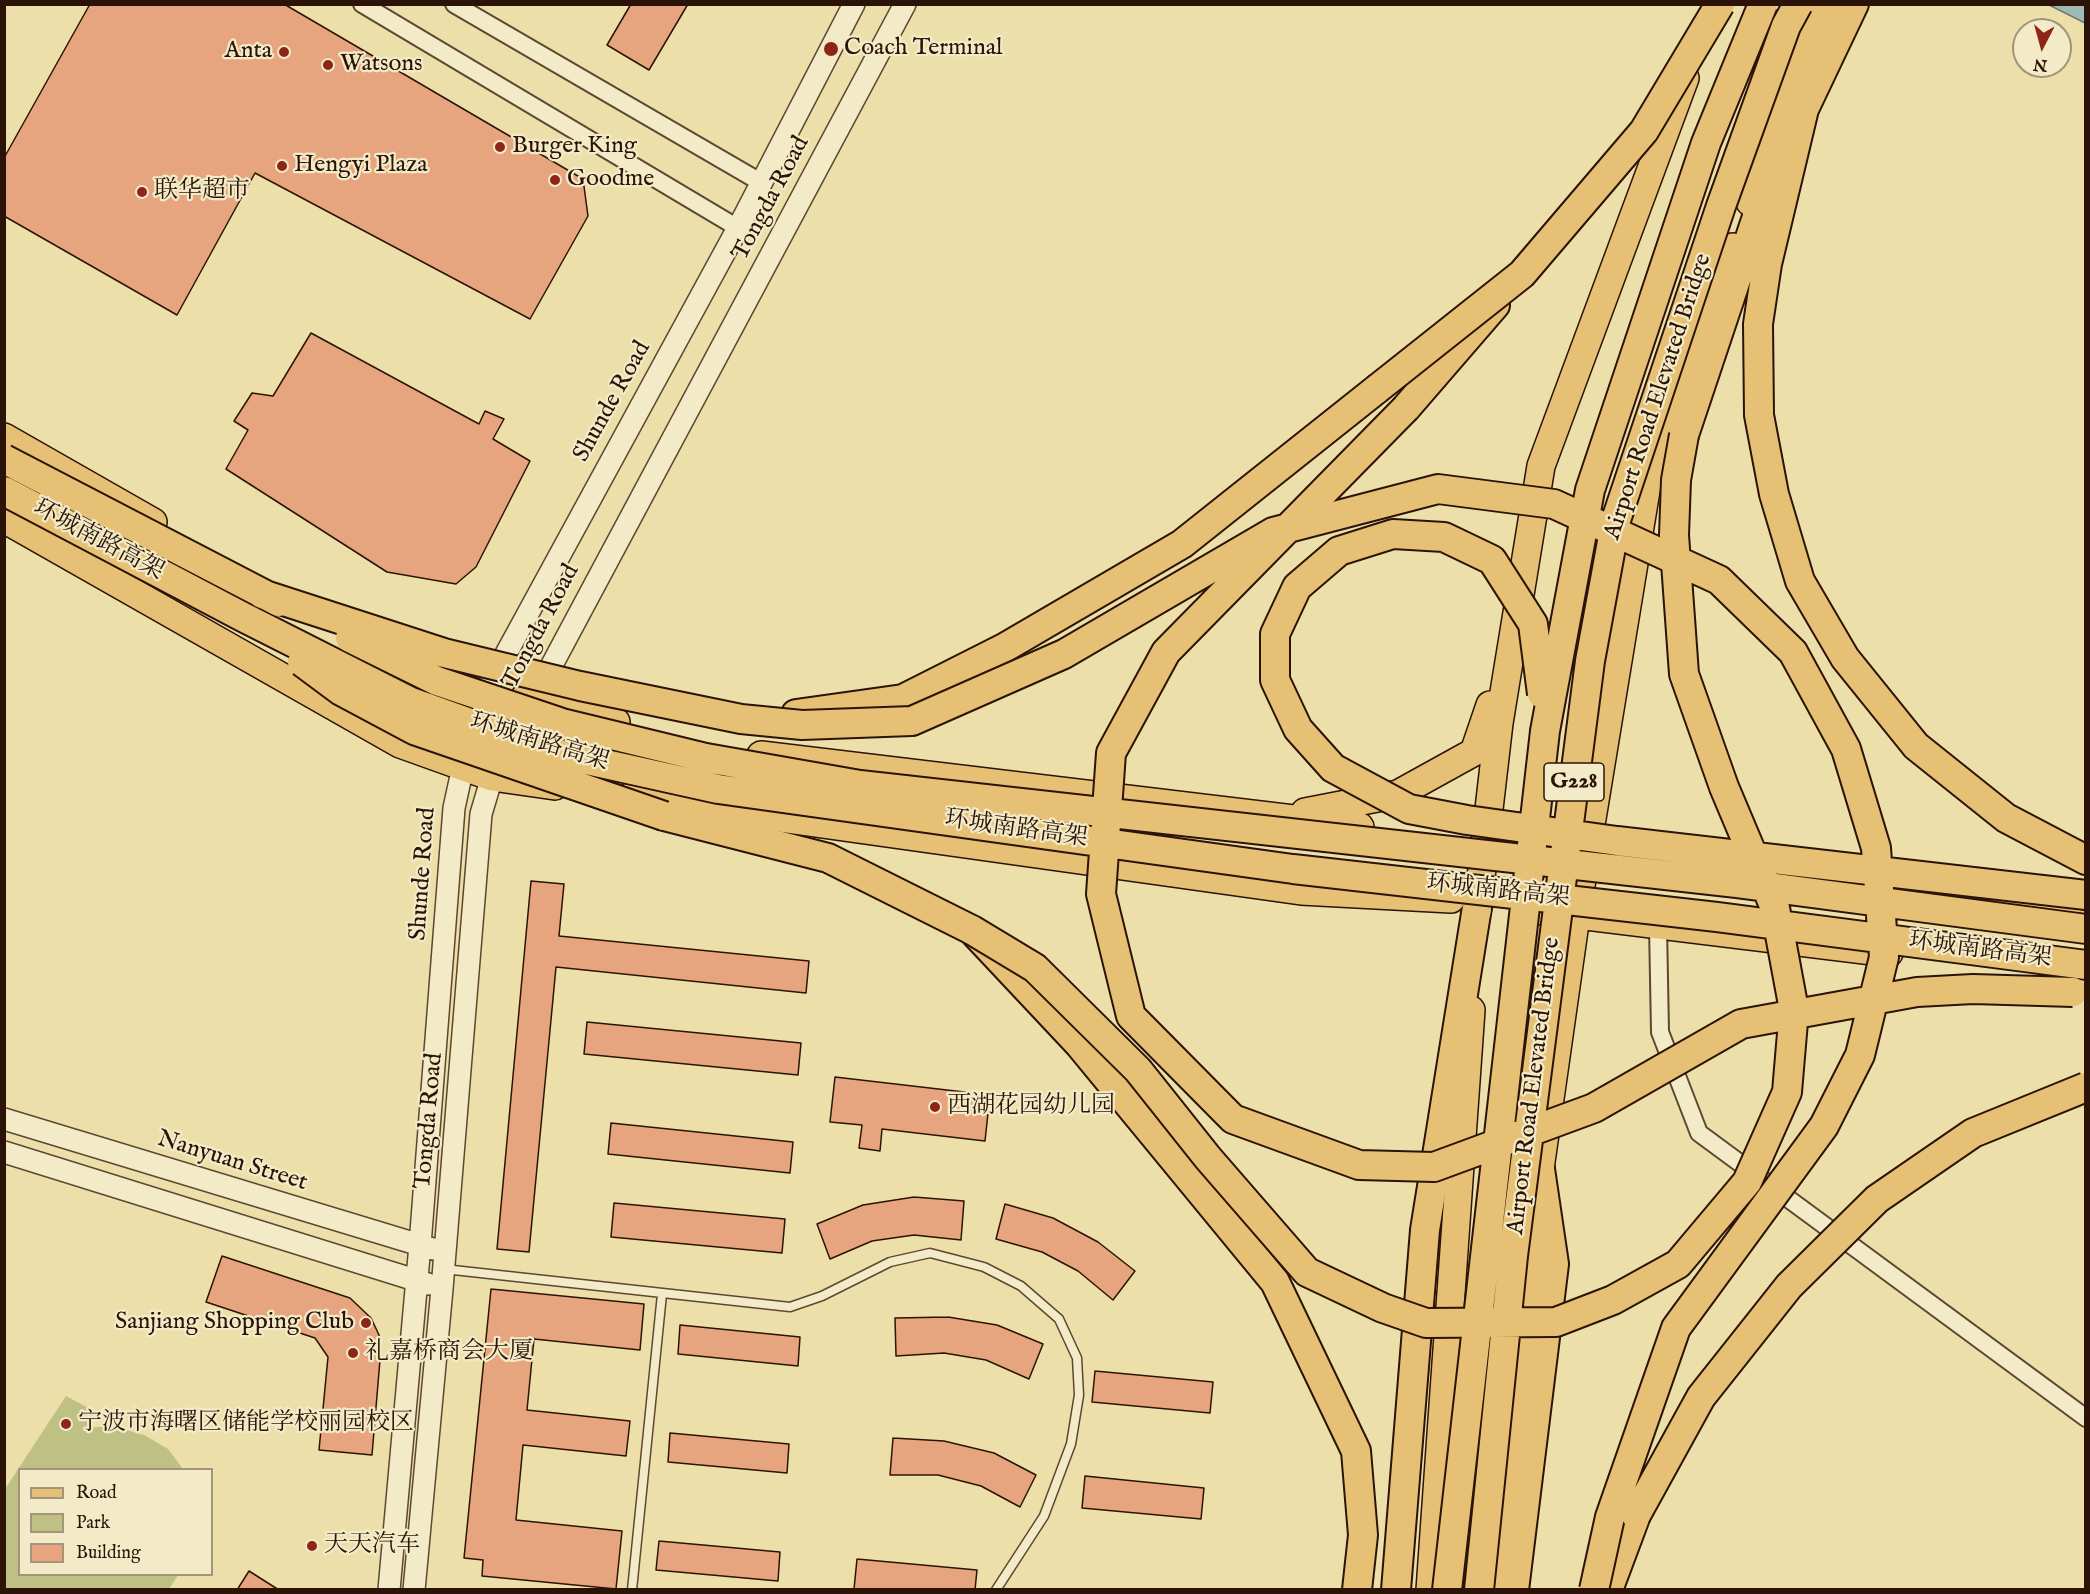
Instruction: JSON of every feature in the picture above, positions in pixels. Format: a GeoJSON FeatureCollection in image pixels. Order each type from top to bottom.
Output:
{"type":"FeatureCollection","features":[{"type":"Feature","properties":{"kind":"highway"},"geometry":{"type":"LineString","coordinates":[[1720,4],[1644,131],[1522,274],[1406,408],[1166,652],[1111,753],[1101,894],[1131,1016],[1233,1119],[1359,1166],[1434,1167],[1594,1108],[1741,1024],[1917,992],[1973,989],[2085,993]]}},
{"type":"Feature","properties":{"kind":"highway","name":"Airport Road Elevated Bridge"},"geometry":{"type":"LineString","coordinates":[[1448,1590],[1545,731],[1590,490],[1706,143],[1763,4]]}},
{"type":"Feature","properties":{"kind":"highway"},"geometry":{"type":"LineString","coordinates":[[243,617],[340,691],[414,730],[664,816],[828,858],[972,930],[1035,968],[1138,1070],[1208,1158],[1306,1272],[1383,1308],[1425,1323],[1556,1322],[1613,1300],[1678,1264],[1747,1182],[1787,1092],[1794,1011],[1775,908],[1724,787],[1684,674],[1674,535],[1677,480],[1684,435],[1770,179],[1854,4]]}},
{"type":"Feature","properties":{"kind":"highway","name":"Airport Road Elevated Bridge"},"geometry":{"type":"LineString","coordinates":[[1479,1590],[1513,1256],[1590,661],[1616,520],[1721,206],[1786,27],[1813,10]]}},
{"type":"Feature","properties":{"kind":"highway"},"geometry":{"type":"LineString","coordinates":[[1804,109],[1767,264],[1758,324],[1760,415],[1774,494],[1800,581],[1845,658],[1916,746],[2006,818],[2085,860]]}},
{"type":"Feature","properties":{"kind":"highway"},"geometry":{"type":"LineString","coordinates":[[741,720],[833,710],[903,699],[1004,648],[1182,544],[1522,274]]}},
{"type":"Feature","properties":{"kind":"highway","name":"环城南路高架"},"geometry":{"type":"LineString","coordinates":[[4,459],[262,594],[436,681],[562,723],[706,758],[860,785],[1737,883],[2085,929]]}},
{"type":"Feature","properties":{"kind":"highway"},"geometry":{"type":"LineString","coordinates":[[262,594],[444,653],[580,686],[741,720],[802,725],[912,721],[1064,654],[1273,532],[1438,489],[1554,504],[1719,580],[1793,652],[1846,748],[1876,848],[1884,957],[1860,1055],[1824,1126],[1676,1328],[1610,1517],[1594,1590]]}},
{"type":"Feature","properties":{"kind":"highway","name":"环城南路高架"},"geometry":{"type":"LineString","coordinates":[[4,491],[243,617],[411,702],[551,752],[717,789],[1293,869],[1717,917],[2085,965]]}},
{"type":"Feature","properties":{"kind":"highway"},"geometry":{"type":"LineString","coordinates":[[1545,731],[1540,663],[1533,624],[1492,560],[1444,537],[1393,534],[1340,551],[1297,587],[1275,634],[1275,680],[1298,729],[1333,768],[1409,809],[1467,820],[1617,841],[2085,895]]}},
{"type":"Feature","properties":{"kind":"highway"},"geometry":{"type":"LineString","coordinates":[[1396,1590],[1425,1230],[1478,901]]}},
{"type":"Feature","properties":{"kind":"highway"},"geometry":{"type":"LineString","coordinates":[[972,930],[1080,1045],[1275,1282],[1356,1451],[1363,1535],[1357,1590]]}},
{"type":"Feature","properties":{"kind":"highway"},"geometry":{"type":"LineString","coordinates":[[1608,1590],[1635,1515],[1701,1397],[1789,1286],[1876,1199],[1963,1140],[2085,1087]]}},
{"type":"Feature","properties":{"kind":"highway"},"geometry":{"type":"LineString","coordinates":[[1514,1590],[1554,1264],[1540,1169]]}},
{"type":"Feature","properties":{"kind":"main road"},"geometry":{"type":"LineString","coordinates":[[1430,1590],[1460,1187],[1478,901],[1499,723],[1541,466],[1712,4]]}},
{"type":"Feature","properties":{"kind":"main road"},"geometry":{"type":"LineString","coordinates":[[1493,1590],[1540,1169],[1576,916],[1648,478],[1813,10]]}},
{"type":"Feature","properties":{"kind":"main road"},"geometry":{"type":"LineString","coordinates":[[4,437],[357,640],[532,700],[717,750],[1485,842],[1586,857],[2085,912]]}},
{"type":"Feature","properties":{"kind":"main road"},"geometry":{"type":"LineString","coordinates":[[4,519],[400,744],[492,777],[1301,891],[1478,901],[1576,916],[2085,977]]}},
{"type":"Feature","properties":{"kind":"main road"},"geometry":{"type":"LineString","coordinates":[[1278,817],[1398,794],[1474,752],[1514,632]]}},
{"type":"Feature","properties":{"kind":"street"},"geometry":{"type":"LineString","coordinates":[[362,4],[738,228]]}},
{"type":"Feature","properties":{"kind":"street"},"geometry":{"type":"LineString","coordinates":[[454,4],[762,183]]}},
{"type":"Feature","properties":{"kind":"street","name":"Shunde Road"},"geometry":{"type":"LineString","coordinates":[[388,1590],[420,1245],[454,808],[461,767],[489,685],[738,228],[854,4]]}},
{"type":"Feature","properties":{"kind":"street","name":"Tongda Road"},"geometry":{"type":"LineString","coordinates":[[414,1590],[444,1270],[482,814],[492,777],[905,4]]}},
{"type":"Feature","properties":{"kind":"street"},"geometry":{"type":"LineString","coordinates":[[1658,926],[1660,1032],[1699,1133],[2085,1418]]}},
{"type":"Feature","properties":{"kind":"street","name":"Nanyuan Street"},"geometry":{"type":"LineString","coordinates":[[4,1119],[420,1245],[444,1270]]}},
{"type":"Feature","properties":{"kind":"street"},"geometry":{"type":"LineString","coordinates":[[4,1152],[416,1280],[444,1270]]}},
{"type":"Feature","properties":{"kind":"lane"},"geometry":{"type":"LineString","coordinates":[[444,1270],[790,1307],[822,1296],[890,1262],[930,1253],[984,1266],[1021,1286],[1059,1319],[1077,1358],[1079,1395],[1071,1444],[1044,1516],[996,1590]]}},
{"type":"Feature","properties":{"kind":"lane"},"geometry":{"type":"LineString","coordinates":[[632,1590],[662,1294]]}},
{"type":"Feature","properties":{"kind":"green space"},"geometry":{"type":"Polygon","coordinates":[[[66,1396],[96,1412],[87,1428],[112,1426],[144,1435],[168,1449],[182,1468],[19,1468],[66,1396]]]}},
{"type":"Feature","properties":{"kind":"green space"},"geometry":{"type":"Polygon","coordinates":[[[18,1469],[18,1576],[177,1576],[169,1589],[5,1589],[5,1489],[18,1469]]]}},
{"type":"Feature","properties":{"kind":"water"},"geometry":{"type":"Polygon","coordinates":[[[2049,5],[2085,5],[2085,23],[2049,5]]]}},
{"type":"Feature","properties":{"kind":"building","name":"Hengyi Plaza"},"geometry":{"type":"Polygon","coordinates":[[[90,4],[284,4],[583,179],[588,216],[530,319],[255,173],[177,315],[4,216],[4,158],[90,4]]]}},
{"type":"Feature","properties":{"kind":"building"},"geometry":{"type":"Polygon","coordinates":[[[631,4],[688,4],[649,70],[607,45],[631,4]]]}},
{"type":"Feature","properties":{"kind":"building"},"geometry":{"type":"Polygon","coordinates":[[[311,333],[479,424],[485,411],[504,419],[493,439],[530,461],[476,567],[456,584],[387,572],[226,469],[248,430],[234,421],[252,393],[273,396],[311,333]]]}},
{"type":"Feature","properties":{"kind":"building"},"geometry":{"type":"Polygon","coordinates":[[[531,881],[564,884],[559,936],[809,961],[806,993],[556,967],[529,1252],[497,1249],[531,881]]]}},
{"type":"Feature","properties":{"kind":"building"},"geometry":{"type":"Polygon","coordinates":[[[587,1022],[801,1043],[798,1075],[584,1054],[587,1022]]]}},
{"type":"Feature","properties":{"kind":"building"},"geometry":{"type":"Polygon","coordinates":[[[835,1077],[990,1095],[985,1141],[882,1129],[880,1151],[859,1148],[862,1125],[830,1122],[835,1077]]]}},
{"type":"Feature","properties":{"kind":"building"},"geometry":{"type":"Polygon","coordinates":[[[611,1123],[793,1142],[790,1173],[608,1154],[611,1123]]]}},
{"type":"Feature","properties":{"kind":"building"},"geometry":{"type":"Polygon","coordinates":[[[914,1197],[964,1201],[961,1240],[914,1235],[872,1241],[830,1259],[817,1224],[863,1205],[914,1197]]]}},
{"type":"Feature","properties":{"kind":"building"},"geometry":{"type":"Polygon","coordinates":[[[614,1203],[785,1219],[782,1253],[611,1237],[614,1203]]]}},
{"type":"Feature","properties":{"kind":"building"},"geometry":{"type":"Polygon","coordinates":[[[1005,1204],[1053,1218],[1098,1242],[1135,1271],[1113,1300],[1078,1271],[1042,1252],[996,1239],[1005,1204]]]}},
{"type":"Feature","properties":{"kind":"building","name":"礼嘉桥商会大厦"},"geometry":{"type":"Polygon","coordinates":[[[222,1256],[350,1298],[371,1318],[379,1335],[381,1348],[372,1455],[319,1450],[328,1357],[315,1338],[206,1302],[222,1256]]]}},
{"type":"Feature","properties":{"kind":"building"},"geometry":{"type":"Polygon","coordinates":[[[491,1289],[644,1304],[640,1350],[534,1339],[527,1410],[630,1421],[626,1456],[523,1445],[516,1520],[622,1531],[616,1589],[482,1576],[483,1560],[464,1558],[491,1289]]]}},
{"type":"Feature","properties":{"kind":"building"},"geometry":{"type":"Polygon","coordinates":[[[948,1317],[997,1325],[1043,1344],[1029,1379],[986,1360],[944,1353],[896,1356],[895,1318],[948,1317]]]}},
{"type":"Feature","properties":{"kind":"building"},"geometry":{"type":"Polygon","coordinates":[[[680,1325],[800,1337],[798,1366],[678,1354],[680,1325]]]}},
{"type":"Feature","properties":{"kind":"building"},"geometry":{"type":"Polygon","coordinates":[[[1095,1371],[1213,1382],[1210,1413],[1092,1402],[1095,1371]]]}},
{"type":"Feature","properties":{"kind":"building"},"geometry":{"type":"Polygon","coordinates":[[[670,1433],[789,1444],[787,1473],[668,1462],[670,1433]]]}},
{"type":"Feature","properties":{"kind":"building"},"geometry":{"type":"Polygon","coordinates":[[[893,1438],[944,1441],[994,1453],[1036,1475],[1020,1507],[981,1486],[938,1475],[890,1475],[893,1438]]]}},
{"type":"Feature","properties":{"kind":"building"},"geometry":{"type":"Polygon","coordinates":[[[1085,1476],[1204,1488],[1201,1519],[1082,1508],[1085,1476]]]}},
{"type":"Feature","properties":{"kind":"building"},"geometry":{"type":"Polygon","coordinates":[[[659,1541],[780,1552],[778,1581],[656,1570],[659,1541]]]}},
{"type":"Feature","properties":{"kind":"building"},"geometry":{"type":"Polygon","coordinates":[[[857,1559],[977,1570],[975,1590],[854,1589],[857,1559]]]}},
{"type":"Feature","properties":{"kind":"building"},"geometry":{"type":"Polygon","coordinates":[[[249,1571],[279,1590],[237,1590],[249,1571]]]}},
{"type":"Feature","properties":{"kind":"place","name":"Coach Terminal"},"geometry":{"type":"Point","coordinates":[831,49]}},
{"type":"Feature","properties":{"kind":"place","name":"Anta"},"geometry":{"type":"Point","coordinates":[284,52]}},
{"type":"Feature","properties":{"kind":"place","name":"Watsons"},"geometry":{"type":"Point","coordinates":[328,65]}},
{"type":"Feature","properties":{"kind":"place","name":"Burger King"},"geometry":{"type":"Point","coordinates":[500,147]}},
{"type":"Feature","properties":{"kind":"place","name":"Hengyi Plaza"},"geometry":{"type":"Point","coordinates":[282,166]}},
{"type":"Feature","properties":{"kind":"place","name":"Goodme"},"geometry":{"type":"Point","coordinates":[555,180]}},
{"type":"Feature","properties":{"kind":"place","name":"联华超市"},"geometry":{"type":"Point","coordinates":[142,192]}},
{"type":"Feature","properties":{"kind":"place","name":"西湖花园幼儿园"},"geometry":{"type":"Point","coordinates":[935,1107]}},
{"type":"Feature","properties":{"kind":"place","name":"Sanjiang Shopping Club"},"geometry":{"type":"Point","coordinates":[366,1323]}},
{"type":"Feature","properties":{"kind":"place","name":"礼嘉桥商会大厦"},"geometry":{"type":"Point","coordinates":[353,1353]}},
{"type":"Feature","properties":{"kind":"place","name":"宁波市海曙区储能学校丽园校区"},"geometry":{"type":"Point","coordinates":[66,1424]}},
{"type":"Feature","properties":{"kind":"place","name":"天天汽车"},"geometry":{"type":"Point","coordinates":[312,1546]}}]}
